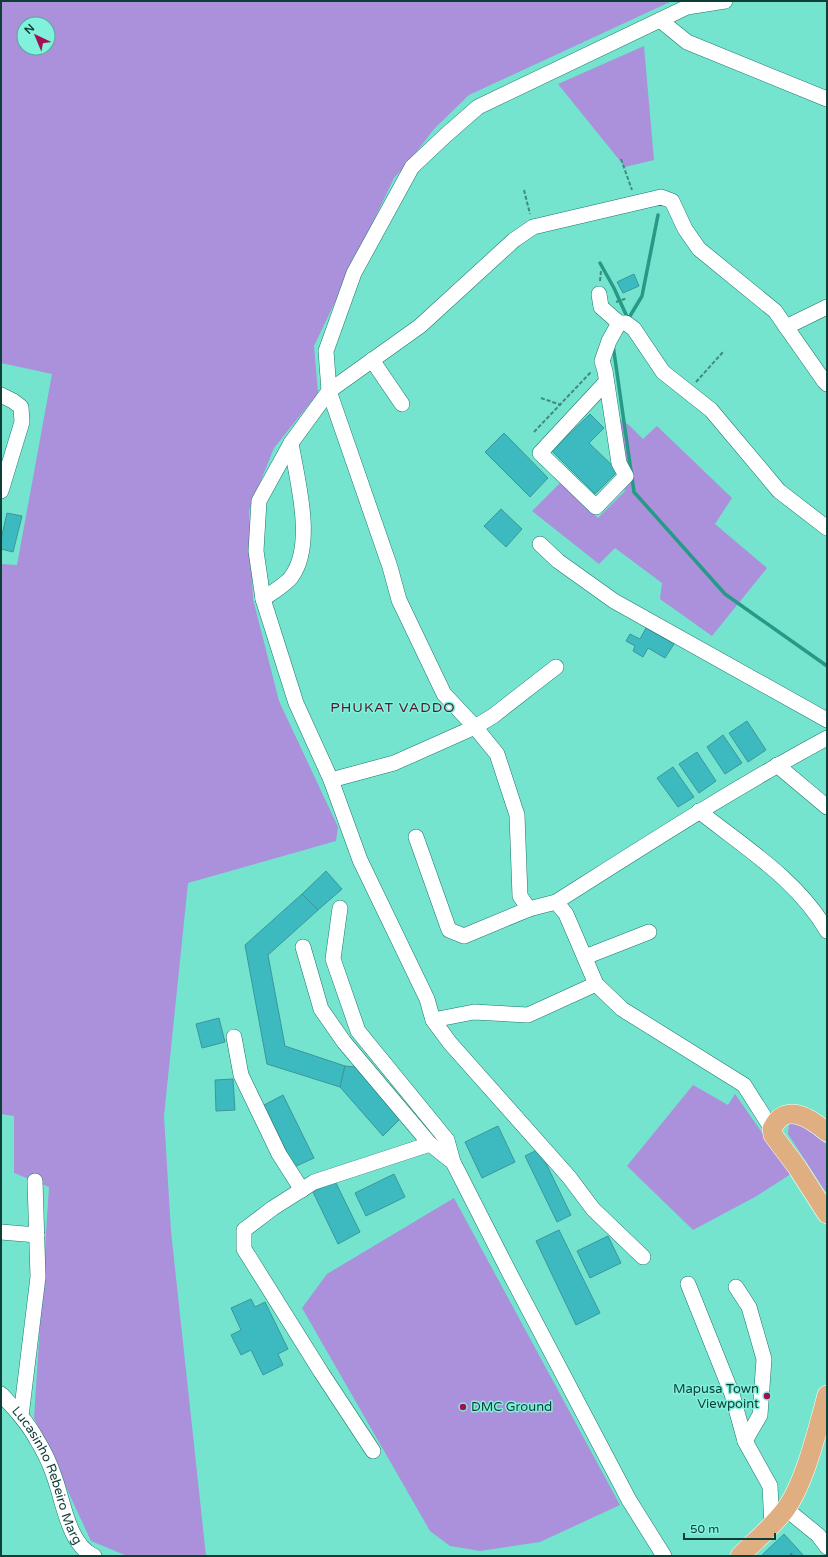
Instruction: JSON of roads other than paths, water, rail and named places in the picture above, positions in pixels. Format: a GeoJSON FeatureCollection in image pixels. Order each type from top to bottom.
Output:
{"type":"FeatureCollection","features":[{"type":"Feature","properties":{"kind":"main road"},"geometry":{"type":"LineString","coordinates":[[827,1132],[800,1115],[793,1114],[781,1116],[774,1124],[772,1129],[776,1140],[797,1167],[827,1214]]}},
{"type":"Feature","properties":{"kind":"main road"},"geometry":{"type":"LineString","coordinates":[[740,1556],[786,1509],[799,1485],[817,1432],[827,1395]]}},
{"type":"Feature","properties":{"kind":"street"},"geometry":{"type":"LineString","coordinates":[[529,909],[520,896],[517,815],[497,754],[475,726],[444,694],[398,600],[390,567],[329,391],[326,351],[354,273],[412,167],[446,135],[478,107],[687,7],[725,1]]}},
{"type":"Feature","properties":{"kind":"street"},"geometry":{"type":"LineString","coordinates":[[660,20],[688,42],[827,99]]}},
{"type":"Feature","properties":{"kind":"street"},"geometry":{"type":"LineString","coordinates":[[643,1257],[593,1209],[569,1177],[450,1043],[433,1020],[427,999],[360,860],[331,780],[296,703],[263,599],[256,551],[259,501],[290,443],[329,391],[420,326],[514,240],[533,227],[661,197],[672,201],[685,229],[698,249],[775,311],[824,382],[827,384]]}},
{"type":"Feature","properties":{"kind":"street"},"geometry":{"type":"LineString","coordinates":[[599,294],[601,307],[619,323],[626,323],[634,329],[663,372],[711,410],[779,491],[827,528]]}},
{"type":"Feature","properties":{"kind":"street"},"geometry":{"type":"LineString","coordinates":[[786,327],[827,307]]}},
{"type":"Feature","properties":{"kind":"street"},"geometry":{"type":"LineString","coordinates":[[605,372],[540,453],[596,507],[626,476],[619,463],[605,372],[609,341],[619,323]]}},
{"type":"Feature","properties":{"kind":"street"},"geometry":{"type":"LineString","coordinates":[[372,360],[402,404]]}},
{"type":"Feature","properties":{"kind":"street"},"geometry":{"type":"LineString","coordinates":[[1,396],[13,401],[21,408],[22,422],[1,491]]}},
{"type":"Feature","properties":{"kind":"street"},"geometry":{"type":"LineString","coordinates":[[263,599],[292,577],[299,563],[303,545],[304,521],[290,443]]}},
{"type":"Feature","properties":{"kind":"street"},"geometry":{"type":"LineString","coordinates":[[540,544],[558,561],[614,601],[827,720]]}},
{"type":"Feature","properties":{"kind":"street"},"geometry":{"type":"LineString","coordinates":[[331,780],[394,763],[475,726],[493,716],[556,667]]}},
{"type":"Feature","properties":{"kind":"street"},"geometry":{"type":"LineString","coordinates":[[416,837],[449,930],[464,936],[529,909],[556,902],[698,811],[827,738]]}},
{"type":"Feature","properties":{"kind":"street"},"geometry":{"type":"LineString","coordinates":[[777,765],[827,807]]}},
{"type":"Feature","properties":{"kind":"street"},"geometry":{"type":"LineString","coordinates":[[698,811],[787,880],[821,919],[827,931]]}},
{"type":"Feature","properties":{"kind":"street"},"geometry":{"type":"LineString","coordinates":[[556,902],[566,914],[596,984],[622,1009],[744,1086],[772,1129]]}},
{"type":"Feature","properties":{"kind":"street"},"geometry":{"type":"LineString","coordinates":[[340,908],[333,959],[358,1031],[447,1140],[453,1162],[509,1272],[625,1493],[664,1556]]}},
{"type":"Feature","properties":{"kind":"street"},"geometry":{"type":"LineString","coordinates":[[584,957],[649,932]]}},
{"type":"Feature","properties":{"kind":"street"},"geometry":{"type":"LineString","coordinates":[[303,947],[322,1009],[344,1042],[430,1144],[453,1162]]}},
{"type":"Feature","properties":{"kind":"street"},"geometry":{"type":"LineString","coordinates":[[433,1020],[474,1012],[528,1015],[596,984]]}},
{"type":"Feature","properties":{"kind":"street"},"geometry":{"type":"LineString","coordinates":[[234,1037],[242,1075],[247,1087],[279,1154],[302,1190]]}},
{"type":"Feature","properties":{"kind":"street"},"geometry":{"type":"LineString","coordinates":[[373,1451],[244,1248],[244,1230],[273,1208],[314,1182],[430,1144]]}},
{"type":"Feature","properties":{"kind":"street"},"geometry":{"type":"LineString","coordinates":[[21,1416],[38,1278],[35,1181]]}},
{"type":"Feature","properties":{"kind":"street"},"geometry":{"type":"LineString","coordinates":[[1,1232],[37,1235]]}},
{"type":"Feature","properties":{"kind":"street"},"geometry":{"type":"LineString","coordinates":[[688,1284],[732,1394],[745,1440],[770,1486],[772,1525]]}},
{"type":"Feature","properties":{"kind":"street"},"geometry":{"type":"LineString","coordinates":[[736,1288],[749,1307],[764,1359],[760,1415],[745,1440]]}},
{"type":"Feature","properties":{"kind":"street","name":"Lucasinho Rebeiro Marg"},"geometry":{"type":"LineString","coordinates":[[1,1394],[21,1416],[37,1439],[54,1476],[70,1528],[87,1553],[94,1556]]}},
{"type":"Feature","properties":{"kind":"street"},"geometry":{"type":"LineString","coordinates":[[786,1509],[818,1534],[827,1547]]}},
{"type":"Feature","properties":{"kind":"waterway"},"geometry":{"type":"LineString","coordinates":[[627,321],[642,296],[658,215]]}},
{"type":"Feature","properties":{"kind":"waterway"},"geometry":{"type":"LineString","coordinates":[[600,263],[614,288],[628,319]]}},
{"type":"Feature","properties":{"kind":"waterway"},"geometry":{"type":"LineString","coordinates":[[613,345],[634,492],[725,594],[827,666]]}},
{"type":"Feature","properties":{"kind":"place","name":"Mapusa Town Viewpoint"},"geometry":{"type":"Point","coordinates":[767,1396]}},
{"type":"Feature","properties":{"kind":"place","name":"DMC Ground"},"geometry":{"type":"Point","coordinates":[463,1407]}},
{"type":"Feature","properties":{"kind":"district","name":"PHUKAT VADDO"},"geometry":{"type":"Point","coordinates":[393,707]}}]}
